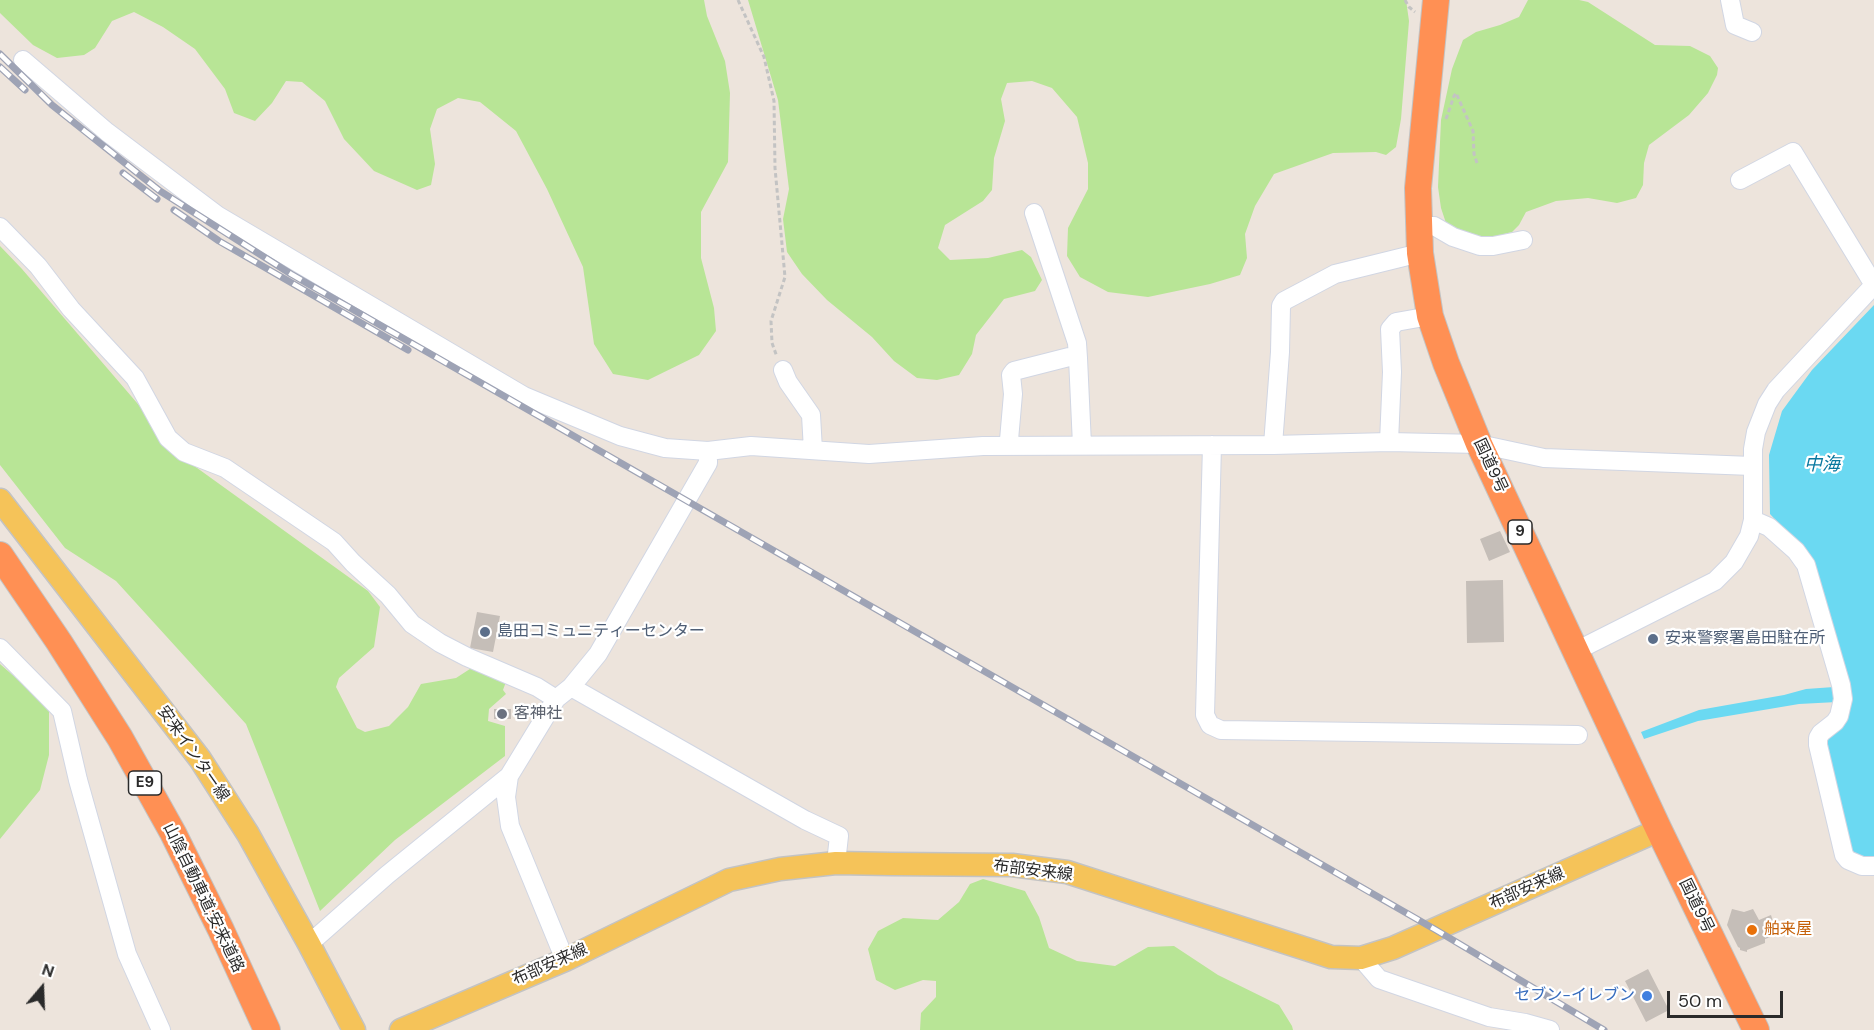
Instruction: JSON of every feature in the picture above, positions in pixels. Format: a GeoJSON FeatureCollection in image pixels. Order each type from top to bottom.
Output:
{"type":"FeatureCollection","features":[{"type":"Feature","properties":{"kind":"highway","name":"国道9号"},"geometry":{"type":"LineString","coordinates":[[1436,0],[1418,188],[1420,253],[1430,316],[1446,363],[1479,444],[1659,830],[1756,1030]]}},
{"type":"Feature","properties":{"kind":"highway","name":"山陰自動車道;安来道路"},"geometry":{"type":"LineString","coordinates":[[0,555],[120,738],[178,844],[266,1028]]}},
{"type":"Feature","properties":{"kind":"main road","name":"安来インター線"},"geometry":{"type":"LineString","coordinates":[[0,500],[200,759],[248,834],[354,1030]]}},
{"type":"Feature","properties":{"kind":"main road","name":"布部安来線"},"geometry":{"type":"LineString","coordinates":[[401,1030],[565,960],[729,880],[780,869],[836,863],[1012,865],[1066,872],[1331,957],[1361,958],[1394,948],[1659,830]]}},
{"type":"Feature","properties":{"kind":"street"},"geometry":{"type":"LineString","coordinates":[[1730,0],[1735,25],[1752,32]]}},
{"type":"Feature","properties":{"kind":"street"},"geometry":{"type":"LineString","coordinates":[[23,60],[107,132],[217,215],[524,396],[620,436],[665,447],[708,451],[751,446],[869,454],[983,446],[1273,445],[1389,442],[1479,444],[1544,458],[1752,466]]}},
{"type":"Feature","properties":{"kind":"street"},"geometry":{"type":"LineString","coordinates":[[1576,651],[1715,581],[1734,562],[1749,536],[1753,520],[1752,466],[1756,432],[1762,415],[1776,390],[1874,285],[1793,152],[1740,180]]}},
{"type":"Feature","properties":{"kind":"street"},"geometry":{"type":"LineString","coordinates":[[1034,213],[1051,260],[1078,354],[1082,445]]}},
{"type":"Feature","properties":{"kind":"street"},"geometry":{"type":"LineString","coordinates":[[1418,226],[1434,226],[1453,237],[1480,246],[1523,240]]}},
{"type":"Feature","properties":{"kind":"street"},"geometry":{"type":"LineString","coordinates":[[0,227],[38,266],[71,309],[135,378],[168,438],[184,452],[225,468],[334,542],[353,563],[388,594],[412,624],[440,643],[467,657],[527,681],[556,699]]}},
{"type":"Feature","properties":{"kind":"street"},"geometry":{"type":"LineString","coordinates":[[1273,445],[1281,311],[1284,301],[1335,274],[1420,253]]}},
{"type":"Feature","properties":{"kind":"street"},"geometry":{"type":"LineString","coordinates":[[1389,442],[1392,400],[1391,326],[1396,322],[1430,316]]}},
{"type":"Feature","properties":{"kind":"street"},"geometry":{"type":"LineString","coordinates":[[1009,440],[1011,375],[1014,371],[1078,354]]}},
{"type":"Feature","properties":{"kind":"street"},"geometry":{"type":"LineString","coordinates":[[783,370],[788,382],[811,415],[813,450]]}},
{"type":"Feature","properties":{"kind":"street"},"geometry":{"type":"LineString","coordinates":[[1212,445],[1205,715],[1210,725],[1221,730],[1578,735]]}},
{"type":"Feature","properties":{"kind":"street"},"geometry":{"type":"LineString","coordinates":[[309,944],[387,875],[508,776],[556,699],[571,687],[598,654],[708,463],[708,451]]}},
{"type":"Feature","properties":{"kind":"street"},"geometry":{"type":"LineString","coordinates":[[1753,520],[1769,527],[1796,551],[1806,565],[1843,699],[1839,716],[1821,733],[1818,745],[1844,855],[1848,860],[1862,866],[1874,866]]}},
{"type":"Feature","properties":{"kind":"street"},"geometry":{"type":"LineString","coordinates":[[0,648],[62,711],[78,780],[127,954],[161,1030]]}},
{"type":"Feature","properties":{"kind":"street"},"geometry":{"type":"LineString","coordinates":[[571,687],[805,820],[838,836],[836,863]]}},
{"type":"Feature","properties":{"kind":"street"},"geometry":{"type":"LineString","coordinates":[[508,776],[506,797],[510,826],[565,960]]}},
{"type":"Feature","properties":{"kind":"street"},"geometry":{"type":"LineString","coordinates":[[1361,958],[1379,979],[1400,987],[1489,1017],[1550,1030]]}},
{"type":"Feature","properties":{"kind":"path"},"geometry":{"type":"LineString","coordinates":[[738,0],[764,57],[774,101],[775,168],[785,277],[771,327],[772,344],[783,370]]}},
{"type":"Feature","properties":{"kind":"path"},"geometry":{"type":"LineString","coordinates":[[1443,130],[1456,93],[1473,131],[1474,154],[1477,163]]}},
{"type":"Feature","properties":{"kind":"green space"},"geometry":{"type":"Polygon","coordinates":[[[0,0],[704,0],[707,16],[725,61],[730,93],[728,162],[701,212],[701,258],[714,308],[716,331],[699,355],[648,380],[613,374],[594,344],[583,267],[547,189],[516,131],[480,102],[458,98],[437,109],[430,129],[435,164],[431,185],[417,190],[374,171],[344,139],[325,101],[302,82],[286,81],[272,103],[255,121],[234,113],[225,89],[195,49],[163,27],[134,12],[112,21],[95,48],[84,55],[57,58],[33,45],[0,13],[0,0]]]}},
{"type":"Feature","properties":{"kind":"green space"},"geometry":{"type":"Polygon","coordinates":[[[748,0],[1406,0],[1409,21],[1401,119],[1396,147],[1386,155],[1376,152],[1333,153],[1274,174],[1255,206],[1245,234],[1247,258],[1240,275],[1148,297],[1108,292],[1080,277],[1067,256],[1068,228],[1088,189],[1088,163],[1077,117],[1052,88],[1032,81],[1007,83],[1001,99],[1005,121],[994,158],[992,190],[983,201],[945,225],[938,248],[950,260],[988,258],[1022,250],[1031,257],[1042,280],[1035,291],[1004,299],[976,335],[972,354],[959,375],[937,380],[917,378],[894,361],[872,337],[827,300],[802,274],[787,252],[783,219],[789,189],[778,100],[748,0]]]}},
{"type":"Feature","properties":{"kind":"green space"},"geometry":{"type":"Polygon","coordinates":[[[1528,0],[1588,2],[1655,45],[1690,46],[1710,56],[1718,68],[1717,75],[1708,93],[1689,115],[1649,145],[1644,163],[1643,185],[1636,198],[1617,203],[1588,198],[1556,201],[1526,212],[1512,232],[1477,240],[1446,223],[1438,187],[1441,120],[1452,69],[1463,40],[1476,32],[1519,17],[1528,0]]]}},
{"type":"Feature","properties":{"kind":"green space"},"geometry":{"type":"Polygon","coordinates":[[[0,246],[186,460],[368,591],[380,607],[374,647],[339,678],[336,687],[357,728],[365,732],[389,726],[408,707],[421,684],[456,678],[473,667],[507,679],[503,690],[506,694],[489,709],[488,721],[505,726],[505,756],[395,840],[320,911],[246,724],[116,581],[65,548],[0,465],[0,246]]]}},
{"type":"Feature","properties":{"kind":"green space"},"geometry":{"type":"Polygon","coordinates":[[[0,664],[49,707],[49,755],[40,790],[0,839],[0,664]]]}},
{"type":"Feature","properties":{"kind":"green space"},"geometry":{"type":"Polygon","coordinates":[[[983,879],[1025,891],[1039,917],[1049,948],[1077,961],[1115,966],[1148,947],[1174,946],[1218,975],[1279,1005],[1293,1030],[920,1030],[921,1013],[936,997],[936,981],[923,980],[895,990],[876,980],[868,949],[878,931],[903,918],[938,920],[959,902],[970,884],[983,879]]]}},
{"type":"Feature","properties":{"kind":"water","name":"中海"},"geometry":{"type":"Polygon","coordinates":[[[1874,305],[1874,859],[1850,855],[1823,747],[1830,733],[1844,719],[1812,559],[1770,514],[1769,455],[1782,411],[1812,370],[1874,305]]]}},
{"type":"Feature","properties":{"kind":"water"},"geometry":{"type":"Polygon","coordinates":[[[1834,687],[1837,702],[1799,704],[1698,721],[1644,739],[1641,732],[1699,710],[1806,689],[1834,687]]]}},
{"type":"Feature","properties":{"kind":"building"},"geometry":{"type":"Polygon","coordinates":[[[1500,531],[1510,552],[1489,561],[1480,539],[1500,531]]]}},
{"type":"Feature","properties":{"kind":"building"},"geometry":{"type":"Polygon","coordinates":[[[1503,580],[1504,642],[1467,643],[1466,581],[1503,580]]]}},
{"type":"Feature","properties":{"kind":"building","name":"島田コミュニティーセンター"},"geometry":{"type":"Polygon","coordinates":[[[477,612],[500,616],[493,652],[470,648],[477,612]]]}},
{"type":"Feature","properties":{"kind":"building","name":"客神社"},"geometry":{"type":"Polygon","coordinates":[[[494,709],[511,709],[511,719],[494,719],[494,709]]]}},
{"type":"Feature","properties":{"kind":"building","name":"舶来屋"},"geometry":{"type":"Polygon","coordinates":[[[1732,909],[1744,912],[1753,909],[1759,920],[1771,915],[1777,935],[1765,939],[1765,943],[1747,952],[1740,950],[1727,925],[1732,909]]]}},
{"type":"Feature","properties":{"kind":"building","name":"セブン-イレブン"},"geometry":{"type":"Polygon","coordinates":[[[1648,969],[1669,1010],[1646,1022],[1625,981],[1648,969]]]}},
{"type":"Feature","properties":{"kind":"railway"},"geometry":{"type":"LineString","coordinates":[[0,54],[52,105],[160,191],[291,274],[1436,930],[1604,1030]]}},
{"type":"Feature","properties":{"kind":"railway"},"geometry":{"type":"LineString","coordinates":[[0,67],[25,90]]}},
{"type":"Feature","properties":{"kind":"railway"},"geometry":{"type":"LineString","coordinates":[[123,173],[157,199]]}},
{"type":"Feature","properties":{"kind":"railway"},"geometry":{"type":"LineString","coordinates":[[174,210],[219,241],[408,350]]}},
{"type":"Feature","properties":{"kind":"place","name":"島田コミュニティーセンター"},"geometry":{"type":"Point","coordinates":[485,632]}},
{"type":"Feature","properties":{"kind":"place","name":"安来警察署島田駐在所"},"geometry":{"type":"Point","coordinates":[1653,639]}},
{"type":"Feature","properties":{"kind":"place","name":"客神社"},"geometry":{"type":"Point","coordinates":[502,714]}},
{"type":"Feature","properties":{"kind":"place","name":"舶来屋"},"geometry":{"type":"Point","coordinates":[1752,930]}},
{"type":"Feature","properties":{"kind":"place","name":"セブン-イレブン"},"geometry":{"type":"Point","coordinates":[1647,996]}}]}
